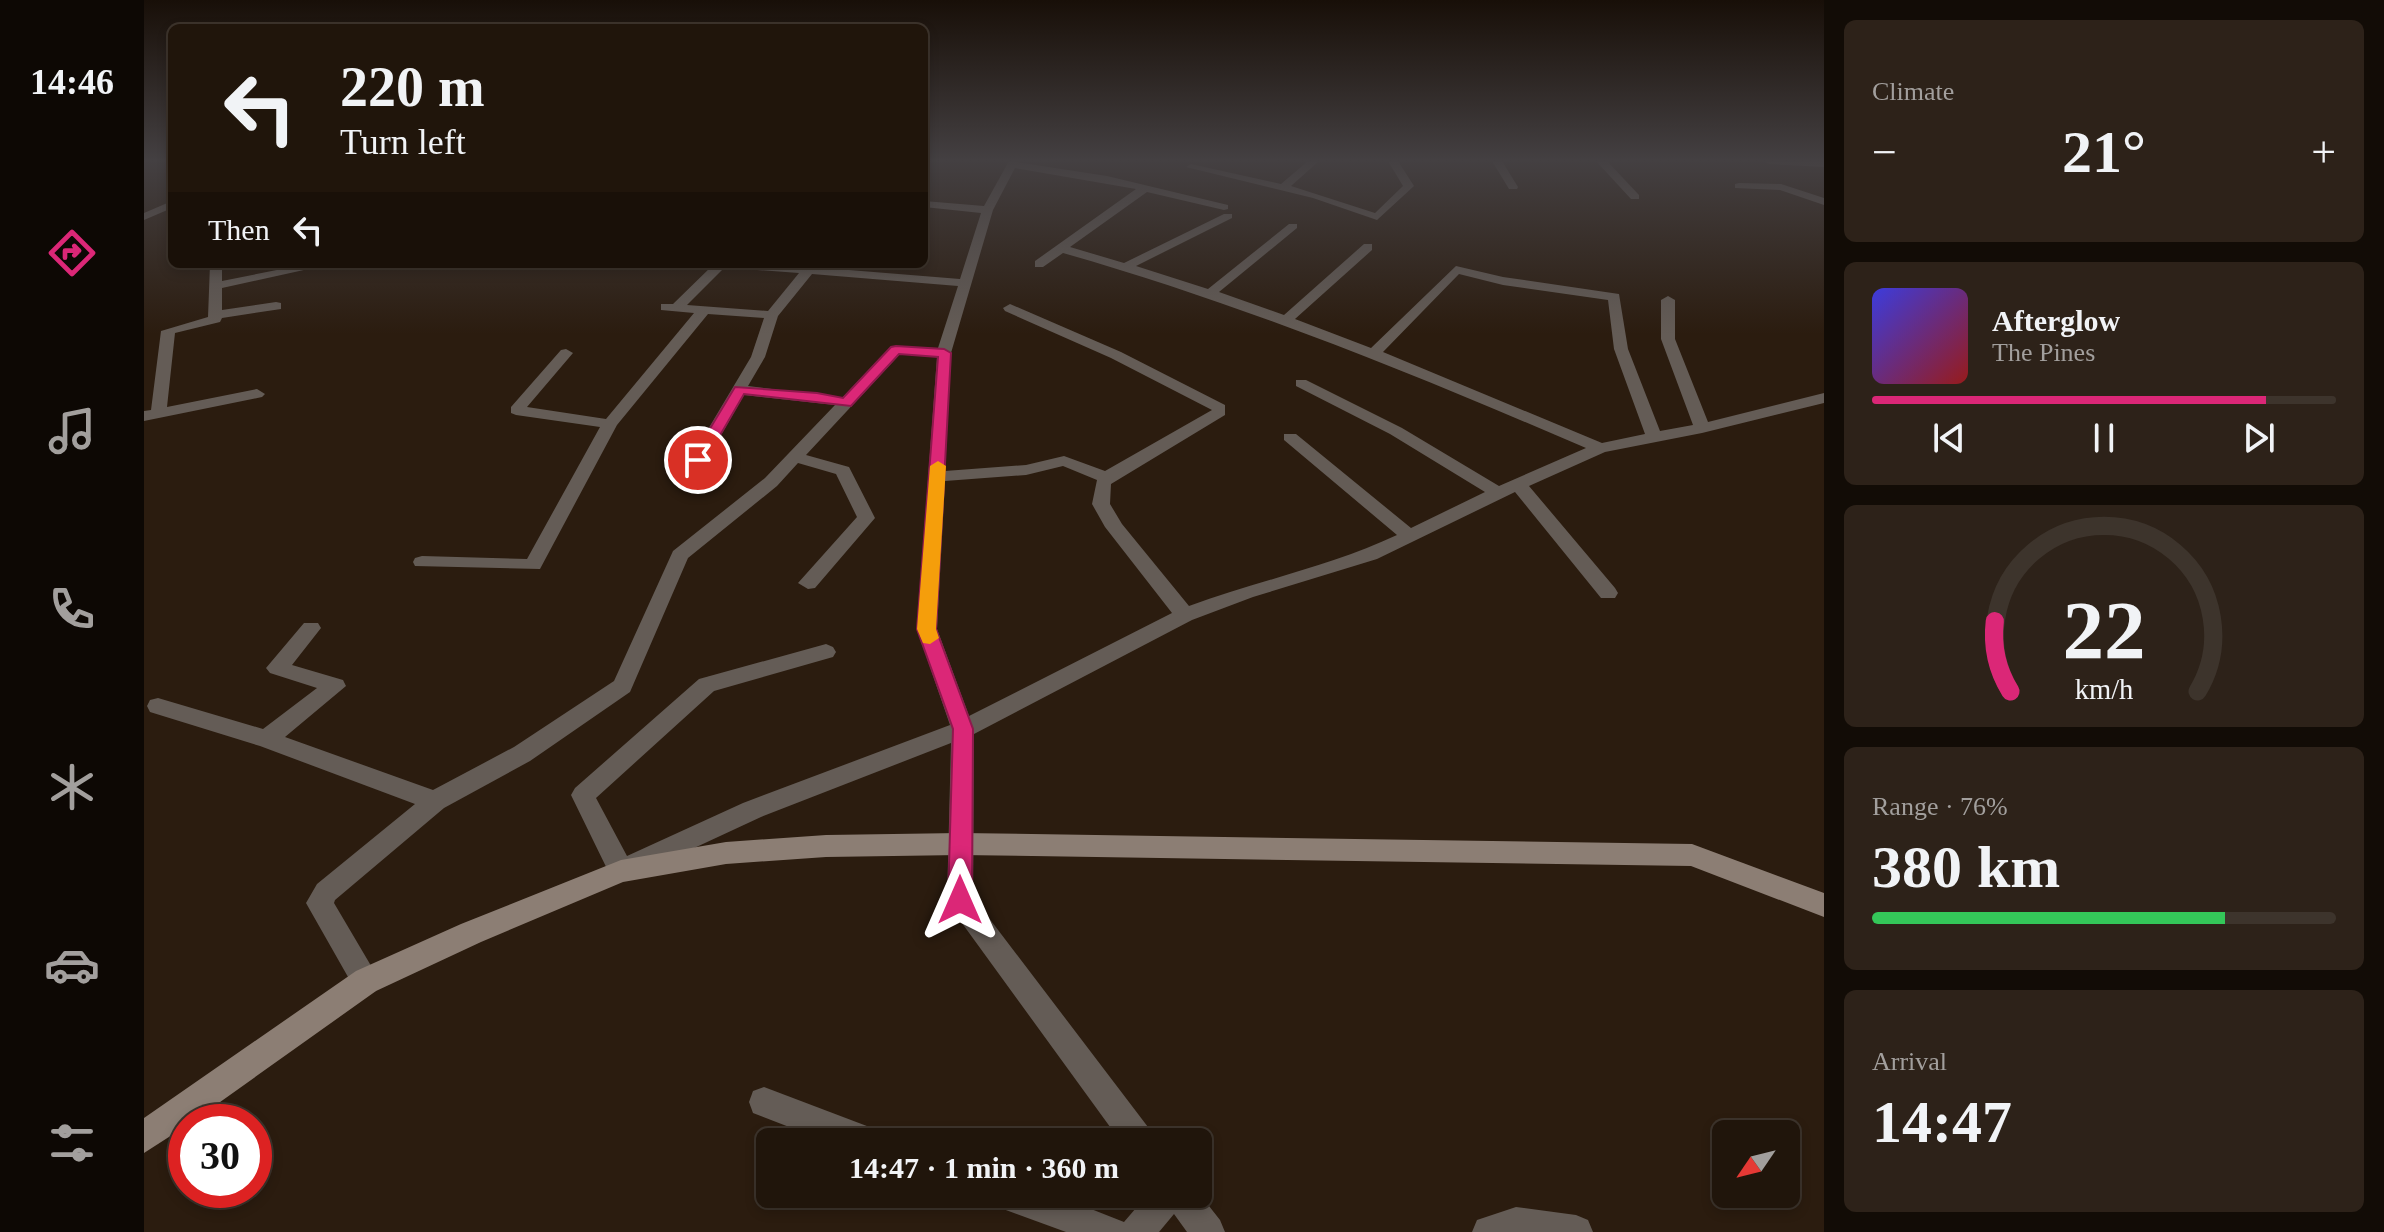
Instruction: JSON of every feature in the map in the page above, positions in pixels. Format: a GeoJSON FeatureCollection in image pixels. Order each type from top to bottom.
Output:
{"type":"FeatureCollection","features":[{"type":"Feature","properties":{"kind":"main road"},"geometry":{"type":"LineString","coordinates":[[144,1137],[366,981],[471,933],[621,871],[726,853],[826,846],[960,844],[1692,855],[1824,905]]}},
{"type":"Feature","properties":{"kind":"street"},"geometry":{"type":"LineString","coordinates":[[984,218],[944,353],[927,629],[963,729],[960,900],[1130,1128]]}},
{"type":"Feature","properties":{"kind":"street"},"geometry":{"type":"LineString","coordinates":[[1039,264],[1101,218]]}},
{"type":"Feature","properties":{"kind":"street"},"geometry":{"type":"LineString","coordinates":[[1125,267],[1214,218]]}},
{"type":"Feature","properties":{"kind":"street"},"geometry":{"type":"LineString","coordinates":[[1209,294],[1293,226]]}},
{"type":"Feature","properties":{"kind":"street"},"geometry":{"type":"LineString","coordinates":[[1285,321],[1368,247]]}},
{"type":"Feature","properties":{"kind":"street"},"geometry":{"type":"LineString","coordinates":[[1059,248],[1209,294],[1375,352],[1600,448]]}},
{"type":"Feature","properties":{"kind":"street"},"geometry":{"type":"LineString","coordinates":[[216,268],[215,319],[168,331],[152,414],[257,394]]}},
{"type":"Feature","properties":{"kind":"street"},"geometry":{"type":"LineString","coordinates":[[215,286],[306,268]]}},
{"type":"Feature","properties":{"kind":"street"},"geometry":{"type":"LineString","coordinates":[[716,268],[672,307],[772,315]]}},
{"type":"Feature","properties":{"kind":"street"},"geometry":{"type":"LineString","coordinates":[[685,483],[758,357],[772,315],[808,269],[878,270],[963,283]]}},
{"type":"Feature","properties":{"kind":"street"},"geometry":{"type":"LineString","coordinates":[[1375,352],[1456,270],[1503,281],[1614,297],[1621,349],[1654,437]]}},
{"type":"Feature","properties":{"kind":"street"},"geometry":{"type":"LineString","coordinates":[[1668,300],[1668,339],[1702,428]]}},
{"type":"Feature","properties":{"kind":"street"},"geometry":{"type":"LineString","coordinates":[[215,315],[276,306]]}},
{"type":"Feature","properties":{"kind":"street"},"geometry":{"type":"LineString","coordinates":[[1010,308],[1116,355],[1220,408],[1220,412],[1103,483],[1101,504],[1114,527],[1185,615]]}},
{"type":"Feature","properties":{"kind":"street"},"geometry":{"type":"LineString","coordinates":[[422,562],[533,565],[610,424],[705,309]]}},
{"type":"Feature","properties":{"kind":"street"},"geometry":{"type":"LineString","coordinates":[[366,981],[319,903],[326,892],[435,801],[522,754],[622,686],[680,555],[771,482],[896,350],[944,353]]}},
{"type":"Feature","properties":{"kind":"street"},"geometry":{"type":"LineString","coordinates":[[566,353],[516,410],[610,424]]}},
{"type":"Feature","properties":{"kind":"street"},"geometry":{"type":"LineString","coordinates":[[1301,383],[1396,431],[1498,493]]}},
{"type":"Feature","properties":{"kind":"street"},"geometry":{"type":"LineString","coordinates":[[739,390],[817,397],[846,403]]}},
{"type":"Feature","properties":{"kind":"street"},"geometry":{"type":"LineString","coordinates":[[826,652],[707,685],[583,795],[621,871],[752,810],[963,729],[1185,615],[1246,592],[1370,555],[1600,448],[1702,428],[1824,398]]}},
{"type":"Feature","properties":{"kind":"street"},"geometry":{"type":"LineString","coordinates":[[1290,437],[1410,536]]}},
{"type":"Feature","properties":{"kind":"street"},"geometry":{"type":"LineString","coordinates":[[794,457],[843,471],[866,518],[808,583]]}},
{"type":"Feature","properties":{"kind":"street"},"geometry":{"type":"LineString","coordinates":[[937,477],[1026,470],[1064,461],[1107,478]]}},
{"type":"Feature","properties":{"kind":"street"},"geometry":{"type":"LineString","coordinates":[[1518,484],[1608,593]]}},
{"type":"Feature","properties":{"kind":"street"},"geometry":{"type":"LineString","coordinates":[[266,739],[335,686],[277,668],[311,628]]}},
{"type":"Feature","properties":{"kind":"street"},"geometry":{"type":"LineString","coordinates":[[158,706],[266,739],[435,801]]}},
{"type":"Feature","properties":{"kind":"street"},"geometry":{"type":"LineString","coordinates":[[764,1102],[832,1128]]}},
{"type":"Feature","properties":{"kind":"street"},"geometry":{"type":"LineString","coordinates":[[1046,1208],[1112,1232]]}},
{"type":"Feature","properties":{"kind":"street"},"geometry":{"type":"LineString","coordinates":[[1137,1232],[1157,1208]]}},
{"type":"Feature","properties":{"kind":"street"},"geometry":{"type":"LineString","coordinates":[[1190,1208],[1208,1232]]}},
{"type":"Feature","properties":{"kind":"street"},"geometry":{"type":"LineString","coordinates":[[1489,1232],[1516,1224],[1576,1232]]}},
{"type":"Feature","properties":{"kind":"slow traffic"},"geometry":{"type":"LineString","coordinates":[[930,638],[927,629],[938,466]]}},
{"type":"Feature","properties":{"kind":"route"},"geometry":{"type":"LineString","coordinates":[[698,460],[739,390],[817,397],[846,403],[896,350],[944,353],[927,629],[963,729],[960,900]]}}]}
